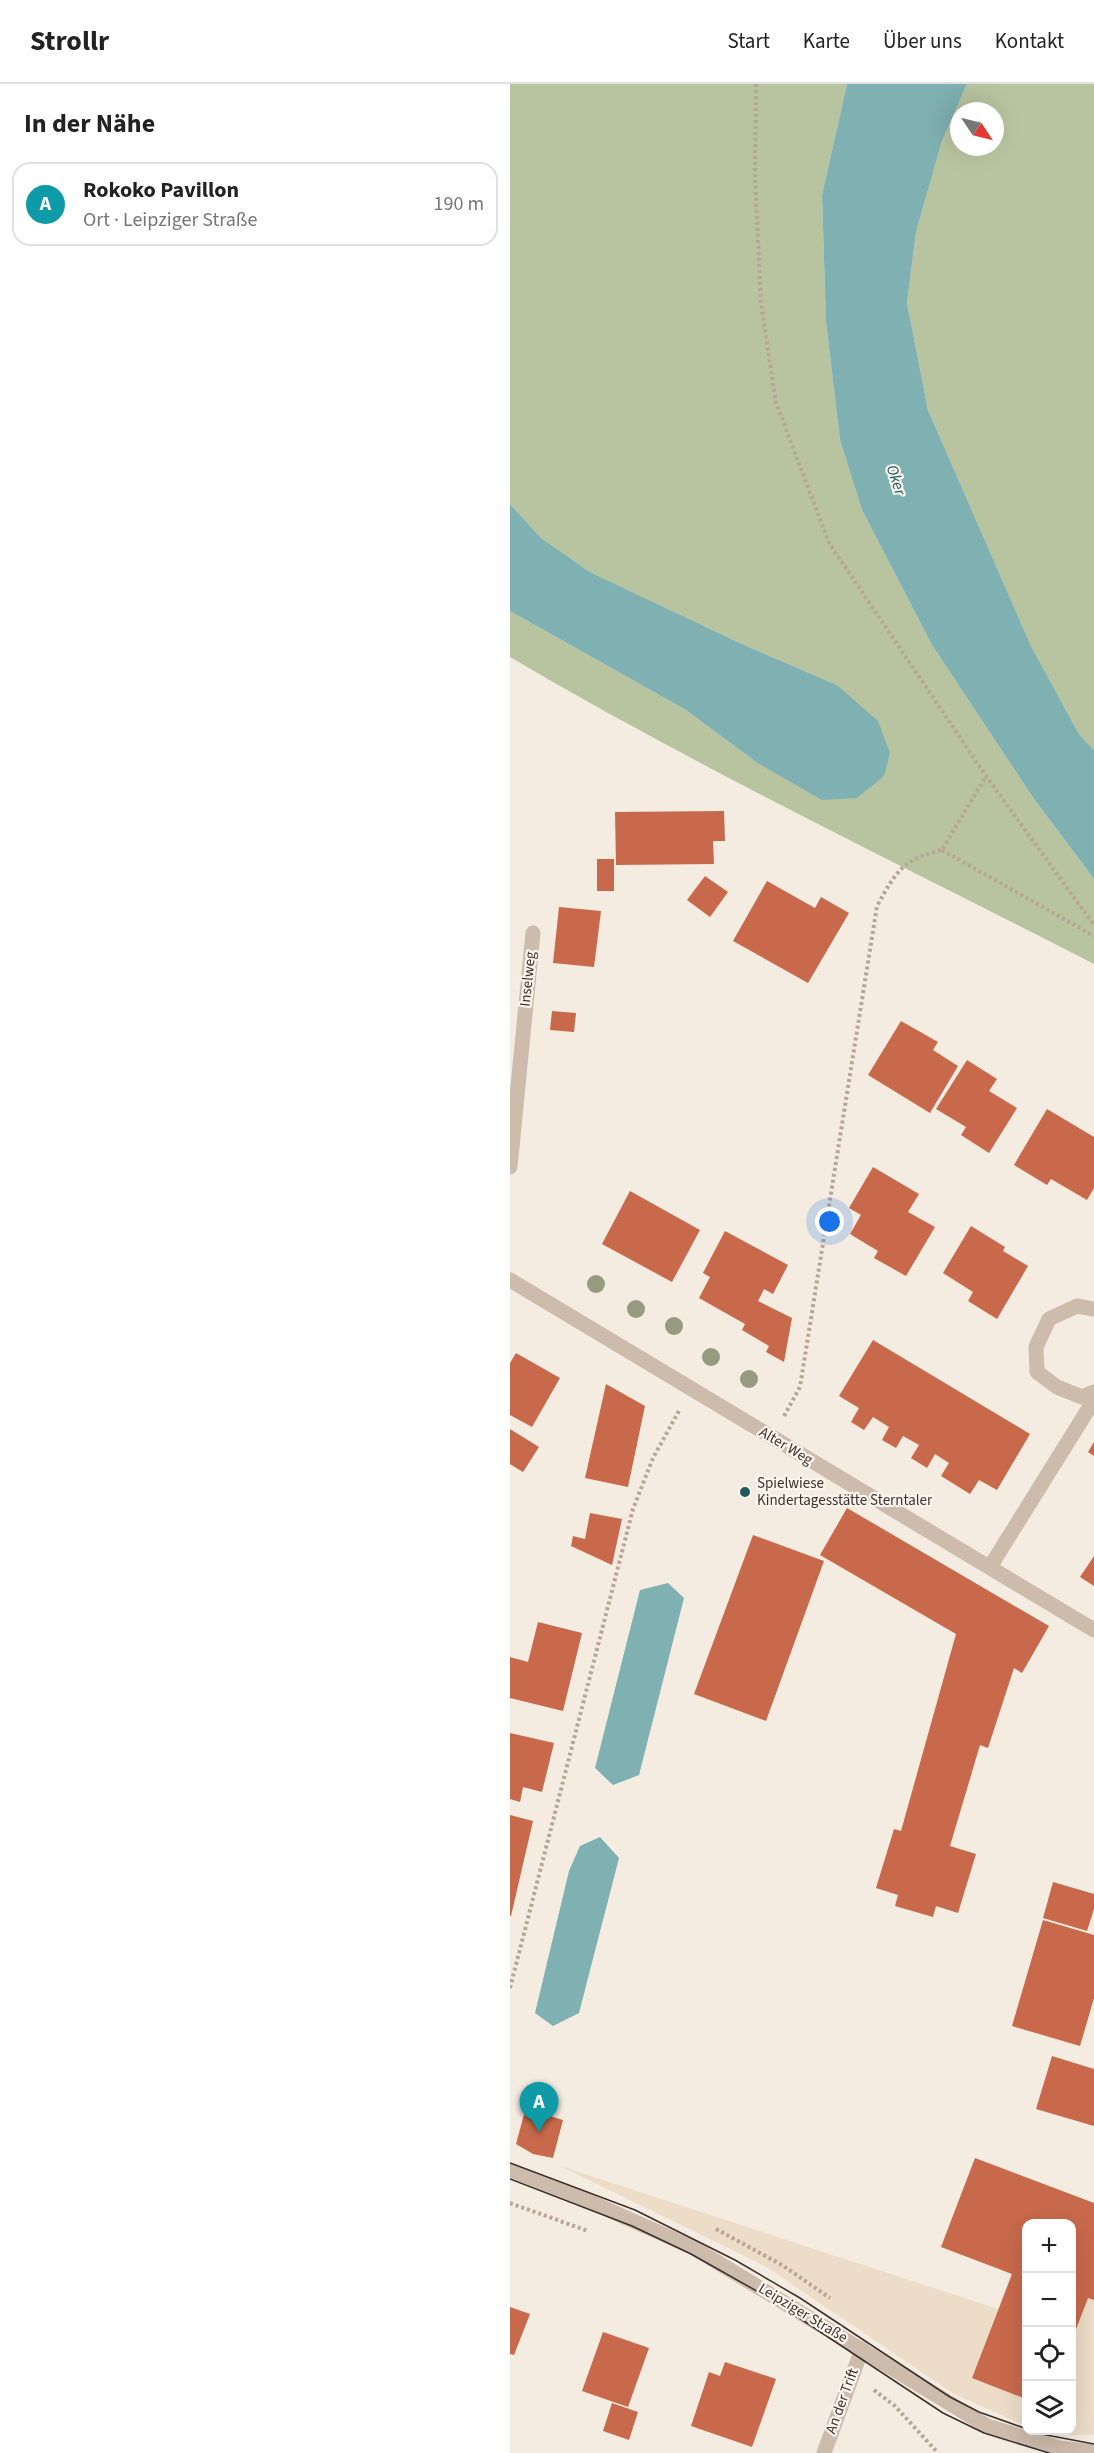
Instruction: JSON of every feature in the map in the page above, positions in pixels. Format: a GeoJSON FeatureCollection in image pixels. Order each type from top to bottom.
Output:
{"type":"FeatureCollection","features":[{"type":"Feature","properties":{"kind":"street","name":"Inselweg"},"geometry":{"type":"LineString","coordinates":[[510,1167],[533,933]]}},
{"type":"Feature","properties":{"kind":"street","name":"Alter Weg"},"geometry":{"type":"LineString","coordinates":[[510,1280],[1094,1630]]}},
{"type":"Feature","properties":{"kind":"street"},"geometry":{"type":"LineString","coordinates":[[1094,1309],[1077,1306],[1049,1319],[1036,1347],[1037,1372],[1057,1387],[1082,1397],[1094,1392]]}},
{"type":"Feature","properties":{"kind":"street"},"geometry":{"type":"LineString","coordinates":[[990,1567],[1094,1400]]}},
{"type":"Feature","properties":{"kind":"street","name":"Leipziger Straße"},"geometry":{"type":"LineString","coordinates":[[510,2169],[694,2248],[987,2426],[1060,2448],[1094,2452]]}},
{"type":"Feature","properties":{"kind":"street","name":"An der Trift"},"geometry":{"type":"LineString","coordinates":[[824,2453],[862,2349]]}},
{"type":"Feature","properties":{"kind":"path"},"geometry":{"type":"LineString","coordinates":[[756,84],[755,176],[761,304],[776,403],[829,543],[986,776],[1094,925]]}},
{"type":"Feature","properties":{"kind":"path"},"geometry":{"type":"LineString","coordinates":[[942,850],[986,776]]}},
{"type":"Feature","properties":{"kind":"path"},"geometry":{"type":"LineString","coordinates":[[772,1438],[800,1387],[877,906],[895,873],[919,855],[942,850],[1094,936]]}},
{"type":"Feature","properties":{"kind":"path"},"geometry":{"type":"LineString","coordinates":[[510,1988],[633,1509],[653,1458],[691,1390]]}},
{"type":"Feature","properties":{"kind":"path"},"geometry":{"type":"LineString","coordinates":[[510,2203],[595,2234]]}},
{"type":"Feature","properties":{"kind":"path"},"geometry":{"type":"LineString","coordinates":[[852,2374],[895,2406],[938,2453]]}},
{"type":"Feature","properties":{"kind":"green space"},"geometry":{"type":"Polygon","coordinates":[[[510,84],[847,84],[822,195],[826,322],[840,440],[862,510],[932,645],[1034,799],[1094,879],[1094,964],[727,777],[510,657],[510,611],[686,710],[756,762],[837,685],[744,645],[590,572],[541,538],[510,504],[510,84]]]}},
{"type":"Feature","properties":{"kind":"green space"},"geometry":{"type":"Polygon","coordinates":[[[967,84],[1094,84],[1094,750],[1079,734],[1031,646],[928,410],[907,303],[916,232],[942,141],[950,123],[950,156],[1004,156],[1004,102],[959,102],[967,84]]]}},
{"type":"Feature","properties":{"kind":"shaded area"},"geometry":{"type":"Polygon","coordinates":[[[560,2166],[998,2309],[972,2378],[1022,2397],[1022,2424],[954,2394],[765,2266],[560,2166]]]}},
{"type":"Feature","properties":{"kind":"shaded area"},"geometry":{"type":"Polygon","coordinates":[[[1088,2298],[1094,2300],[1094,2435],[1076,2435],[1076,2330],[1088,2298]]]}},
{"type":"Feature","properties":{"kind":"water","name":"Oker"},"geometry":{"type":"Polygon","coordinates":[[[847,84],[967,84],[959,102],[950,102],[950,123],[942,141],[916,232],[907,303],[928,410],[1031,646],[1079,734],[1094,750],[1094,879],[1034,799],[932,645],[862,510],[840,440],[826,322],[822,195],[847,84]]]}},
{"type":"Feature","properties":{"kind":"water"},"geometry":{"type":"Polygon","coordinates":[[[510,504],[541,538],[590,572],[744,645],[837,685],[878,721],[890,753],[884,776],[857,798],[822,800],[756,762],[686,710],[510,611],[510,504]]]}},
{"type":"Feature","properties":{"kind":"water"},"geometry":{"type":"Polygon","coordinates":[[[668,1583],[684,1598],[639,1775],[613,1785],[595,1768],[640,1590],[668,1583]]]}},
{"type":"Feature","properties":{"kind":"water"},"geometry":{"type":"Polygon","coordinates":[[[600,1837],[619,1858],[579,2013],[553,2026],[535,2013],[569,1871],[580,1846],[600,1837]]]}},
{"type":"Feature","properties":{"kind":"building"},"geometry":{"type":"Polygon","coordinates":[[[724,811],[725,841],[713,841],[714,864],[616,865],[615,812],[724,811]]]}},
{"type":"Feature","properties":{"kind":"building"},"geometry":{"type":"Polygon","coordinates":[[[597,859],[614,859],[614,891],[597,891],[597,859]]]}},
{"type":"Feature","properties":{"kind":"building"},"geometry":{"type":"Polygon","coordinates":[[[705,876],[728,892],[710,917],[687,900],[705,876]]]}},
{"type":"Feature","properties":{"kind":"building"},"geometry":{"type":"Polygon","coordinates":[[[767,881],[815,908],[821,897],[849,913],[808,983],[733,941],[767,881]]]}},
{"type":"Feature","properties":{"kind":"building"},"geometry":{"type":"Polygon","coordinates":[[[559,907],[601,911],[594,967],[553,963],[559,907]]]}},
{"type":"Feature","properties":{"kind":"building"},"geometry":{"type":"Polygon","coordinates":[[[552,1011],[576,1013],[574,1032],[550,1030],[552,1011]]]}},
{"type":"Feature","properties":{"kind":"building"},"geometry":{"type":"Polygon","coordinates":[[[901,1021],[938,1042],[933,1050],[958,1066],[930,1113],[868,1075],[901,1021]]]}},
{"type":"Feature","properties":{"kind":"building"},"geometry":{"type":"Polygon","coordinates":[[[967,1060],[997,1079],[989,1091],[1017,1108],[989,1153],[961,1135],[966,1127],[936,1109],[967,1060]]]}},
{"type":"Feature","properties":{"kind":"building"},"geometry":{"type":"Polygon","coordinates":[[[1047,1109],[1094,1137],[1094,1188],[1087,1200],[1051,1179],[1047,1185],[1014,1165],[1047,1109]]]}},
{"type":"Feature","properties":{"kind":"building"},"geometry":{"type":"Polygon","coordinates":[[[873,1167],[919,1194],[908,1212],[935,1227],[906,1276],[874,1258],[878,1251],[850,1234],[861,1215],[849,1208],[873,1167]]]}},
{"type":"Feature","properties":{"kind":"building"},"geometry":{"type":"Polygon","coordinates":[[[630,1191],[700,1230],[672,1282],[602,1244],[630,1191]]]}},
{"type":"Feature","properties":{"kind":"building"},"geometry":{"type":"Polygon","coordinates":[[[971,1226],[1005,1247],[1003,1251],[1028,1266],[997,1319],[968,1301],[973,1292],[943,1273],[971,1226]]]}},
{"type":"Feature","properties":{"kind":"building"},"geometry":{"type":"Polygon","coordinates":[[[725,1231],[788,1265],[773,1294],[764,1289],[758,1301],[792,1318],[784,1362],[766,1352],[769,1346],[742,1330],[745,1324],[699,1298],[710,1277],[703,1273],[725,1231]]]}},
{"type":"Feature","properties":{"kind":"building"},"geometry":{"type":"Polygon","coordinates":[[[873,1340],[1030,1434],[997,1490],[979,1480],[970,1494],[941,1476],[949,1463],[935,1454],[927,1468],[911,1458],[919,1445],[903,1436],[896,1448],[882,1440],[889,1427],[873,1417],[864,1430],[851,1422],[859,1408],[839,1396],[873,1340]]]}},
{"type":"Feature","properties":{"kind":"building"},"geometry":{"type":"Polygon","coordinates":[[[516,1353],[560,1378],[532,1427],[510,1415],[510,1363],[516,1353]]]}},
{"type":"Feature","properties":{"kind":"building"},"geometry":{"type":"Polygon","coordinates":[[[606,1384],[645,1406],[628,1487],[585,1478],[606,1384]]]}},
{"type":"Feature","properties":{"kind":"building"},"geometry":{"type":"Polygon","coordinates":[[[510,1429],[539,1447],[523,1472],[510,1464],[510,1429]]]}},
{"type":"Feature","properties":{"kind":"building"},"geometry":{"type":"Polygon","coordinates":[[[1094,1442],[1094,1456],[1088,1452],[1094,1442]]]}},
{"type":"Feature","properties":{"kind":"building"},"geometry":{"type":"Polygon","coordinates":[[[847,1508],[1049,1626],[1022,1673],[1014,1668],[988,1748],[980,1745],[950,1846],[976,1854],[958,1913],[936,1906],[933,1917],[895,1906],[898,1895],[876,1888],[894,1829],[901,1831],[956,1634],[820,1555],[847,1508]]]}},
{"type":"Feature","properties":{"kind":"building"},"geometry":{"type":"Polygon","coordinates":[[[590,1513],[622,1519],[612,1565],[571,1546],[573,1536],[585,1539],[590,1513]]]}},
{"type":"Feature","properties":{"kind":"building"},"geometry":{"type":"Polygon","coordinates":[[[753,1535],[824,1561],[766,1721],[694,1694],[753,1535]]]}},
{"type":"Feature","properties":{"kind":"building"},"geometry":{"type":"Polygon","coordinates":[[[1094,1556],[1094,1586],[1080,1577],[1094,1556]]]}},
{"type":"Feature","properties":{"kind":"building"},"geometry":{"type":"Polygon","coordinates":[[[538,1622],[582,1633],[563,1711],[510,1698],[510,1657],[528,1662],[538,1622]]]}},
{"type":"Feature","properties":{"kind":"building"},"geometry":{"type":"Polygon","coordinates":[[[510,1733],[554,1743],[542,1792],[523,1787],[520,1802],[510,1799],[510,1733]]]}},
{"type":"Feature","properties":{"kind":"building"},"geometry":{"type":"Polygon","coordinates":[[[510,1815],[533,1821],[511,1916],[510,1916],[510,1815]]]}},
{"type":"Feature","properties":{"kind":"building"},"geometry":{"type":"Polygon","coordinates":[[[1053,1882],[1094,1894],[1094,1909],[1087,1931],[1043,1918],[1053,1882]]]}},
{"type":"Feature","properties":{"kind":"building"},"geometry":{"type":"Polygon","coordinates":[[[1043,1920],[1094,1935],[1094,1998],[1080,2046],[1012,2026],[1043,1920]]]}},
{"type":"Feature","properties":{"kind":"building"},"geometry":{"type":"Polygon","coordinates":[[[1052,2056],[1094,2069],[1094,2126],[1036,2109],[1052,2056]]]}},
{"type":"Feature","properties":{"kind":"building"},"geometry":{"type":"Polygon","coordinates":[[[526,2107],[551,2113],[550,2116],[563,2120],[553,2158],[533,2154],[516,2144],[526,2107]]]}},
{"type":"Feature","properties":{"kind":"building"},"geometry":{"type":"Polygon","coordinates":[[[975,2158],[1094,2203],[1094,2300],[1088,2298],[1076,2330],[1076,2219],[1022,2219],[1022,2397],[972,2378],[1012,2274],[941,2247],[975,2158]]]}},
{"type":"Feature","properties":{"kind":"building"},"geometry":{"type":"Polygon","coordinates":[[[510,2307],[530,2314],[514,2355],[510,2354],[510,2307]]]}},
{"type":"Feature","properties":{"kind":"building"},"geometry":{"type":"Polygon","coordinates":[[[603,2332],[649,2348],[628,2407],[582,2391],[603,2332]]]}},
{"type":"Feature","properties":{"kind":"building"},"geometry":{"type":"Polygon","coordinates":[[[725,2362],[776,2379],[752,2447],[691,2426],[709,2372],[720,2376],[725,2362]]]}},
{"type":"Feature","properties":{"kind":"building"},"geometry":{"type":"Polygon","coordinates":[[[612,2403],[638,2412],[629,2440],[603,2431],[612,2403]]]}},
{"type":"Feature","properties":{"kind":"tram line"},"geometry":{"type":"LineString","coordinates":[[510,2163],[635,2210],[735,2260],[800,2298],[950,2397],[979,2412],[1041,2434],[1094,2444]]}},
{"type":"Feature","properties":{"kind":"tram line"},"geometry":{"type":"LineString","coordinates":[[510,2179],[632,2226],[691,2254],[769,2298],[943,2413],[984,2433],[1049,2453]]}},
{"type":"Feature","properties":{"kind":"place","name":"Spielwiese Kindertagesstätte Sterntaler"},"geometry":{"type":"Point","coordinates":[745,1492]}},
{"type":"Feature","properties":{"kind":"place","name":"Rokoko Pavillon"},"geometry":{"type":"Point","coordinates":[539,2132]}}]}
